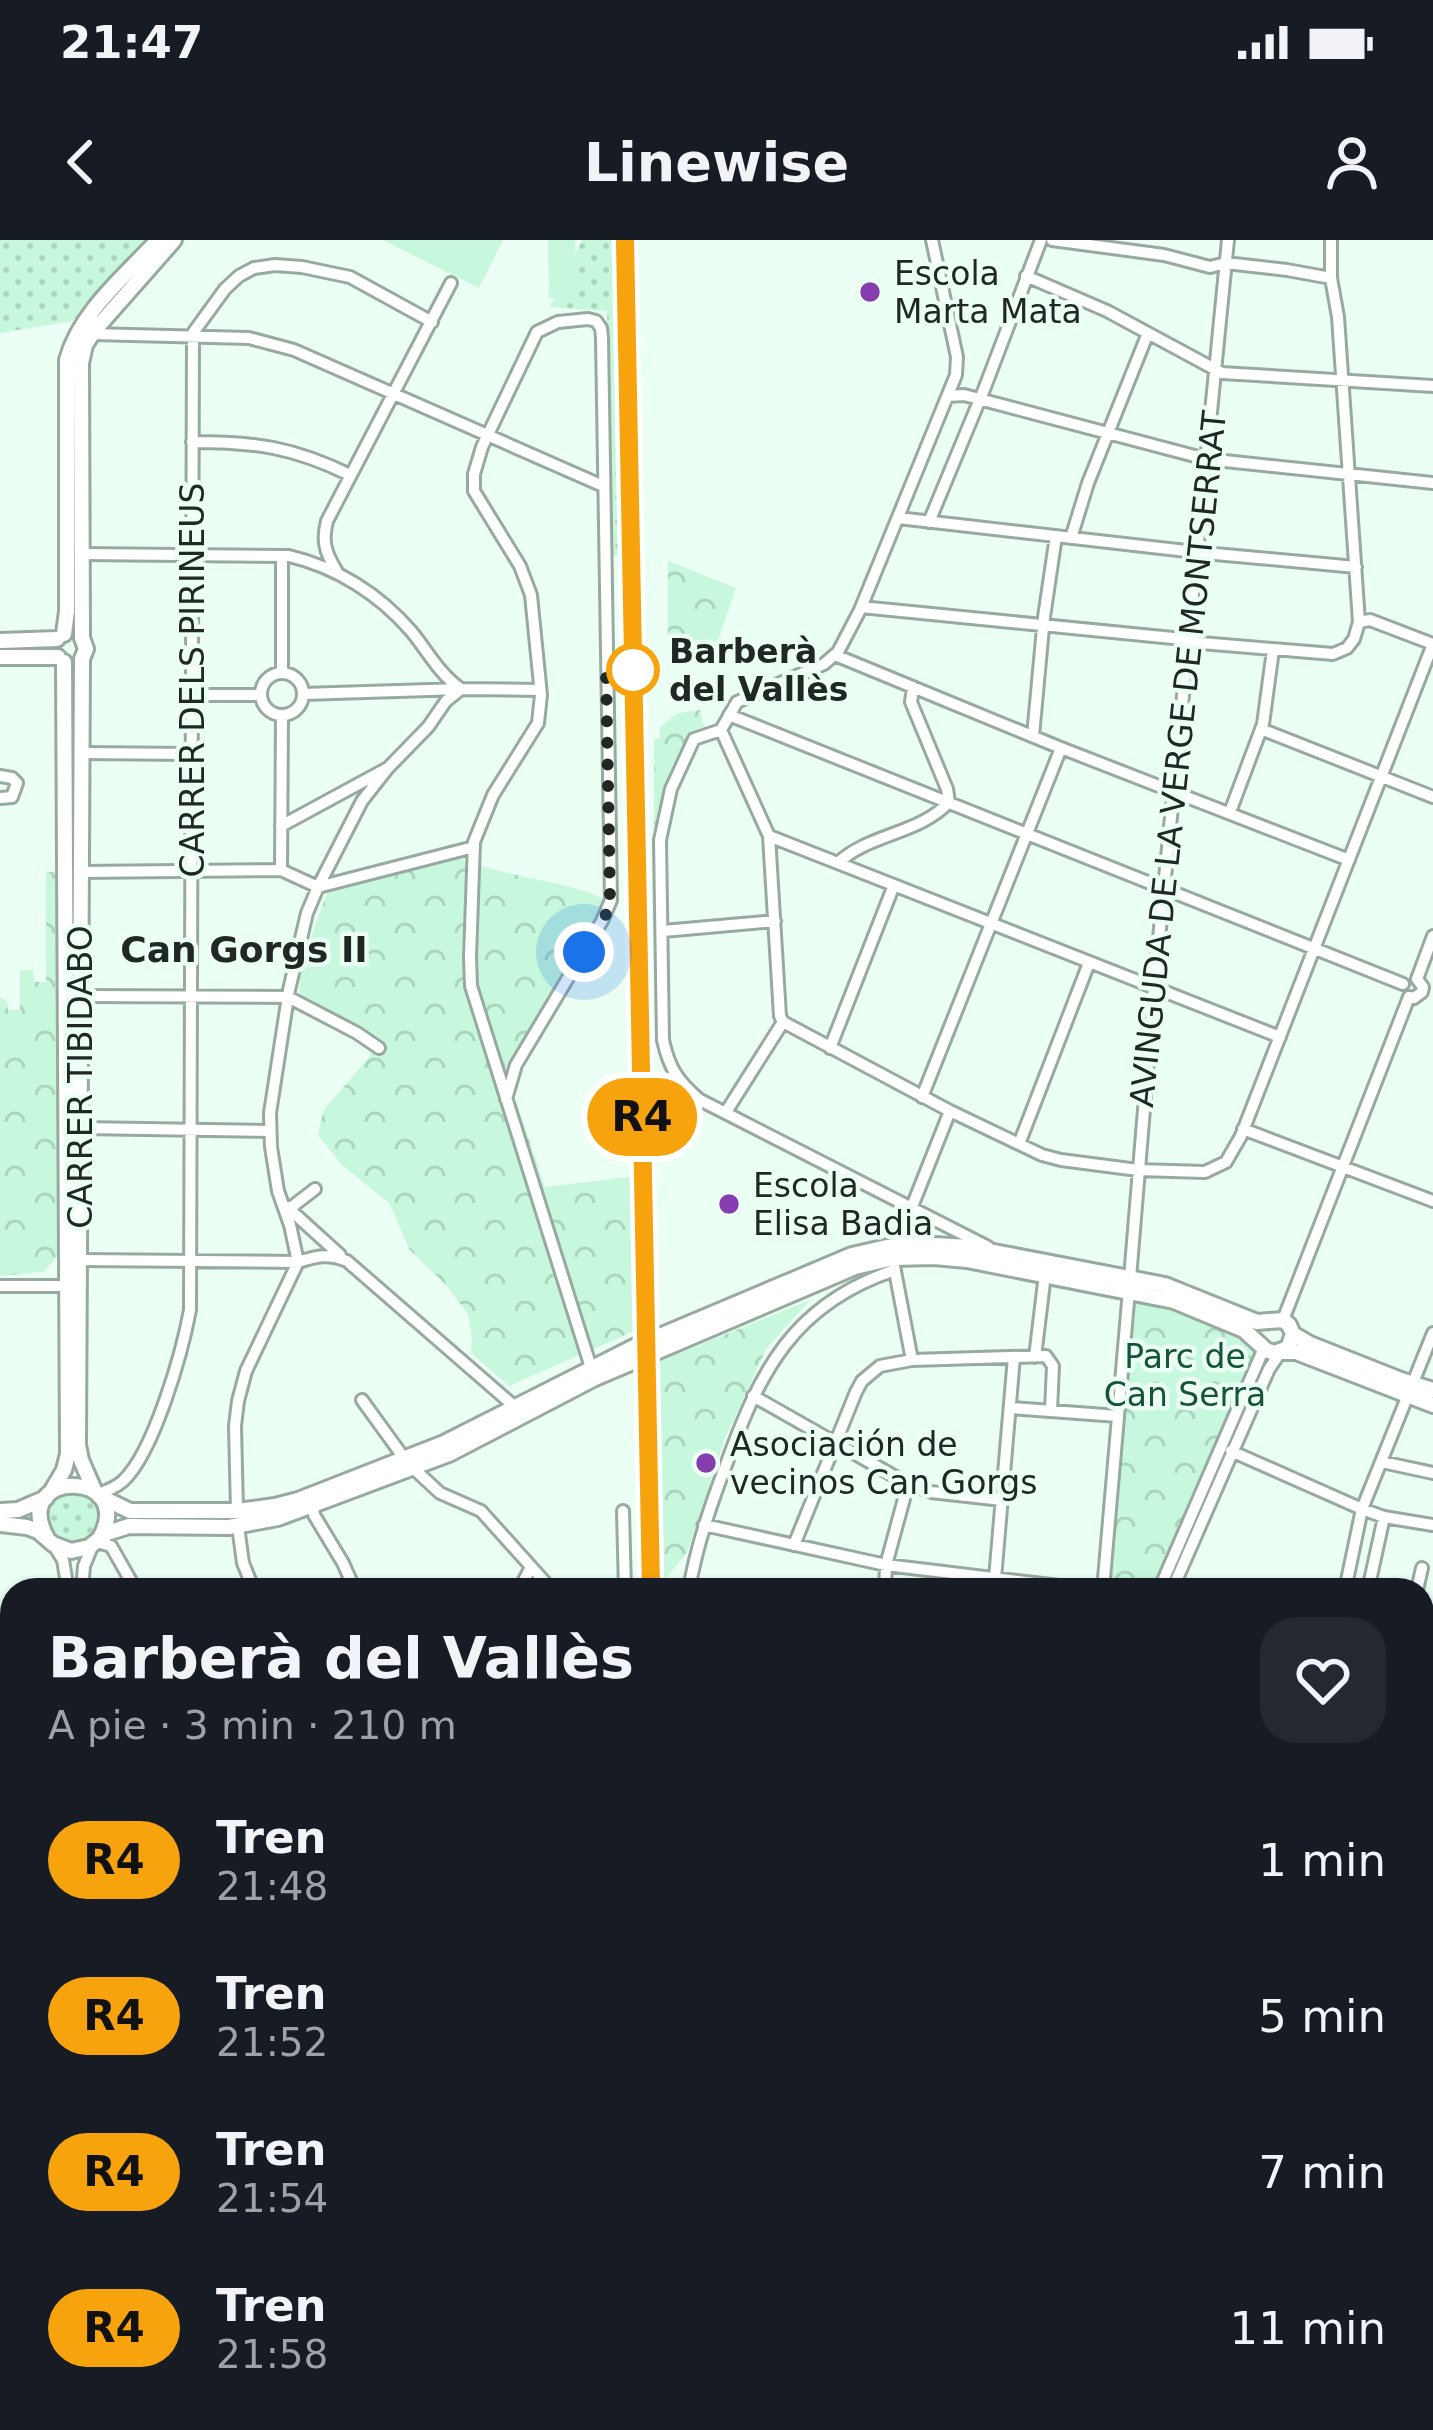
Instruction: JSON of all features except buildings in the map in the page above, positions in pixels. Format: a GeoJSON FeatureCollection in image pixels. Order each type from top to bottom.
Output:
{"type":"FeatureCollection","features":[{"type":"Feature","properties":{"kind":"street"},"geometry":{"type":"LineString","coordinates":[[66,1578],[63,1560],[40,1518],[68,1458],[73,1286],[73,996],[61,660],[55,646],[67,611],[67,361],[83,323],[158,240]]}},
{"type":"Feature","properties":{"kind":"street"},"geometry":{"type":"LineString","coordinates":[[0,657],[74,663],[82,659],[86,649],[80,554],[80,368],[85,345],[174,240]]}},
{"type":"Feature","properties":{"kind":"street"},"geometry":{"type":"LineString","coordinates":[[932,240],[957,357],[956,375],[861,607],[835,655],[824,664],[737,702],[721,730],[694,739],[671,789],[660,841],[664,1040],[668,1066],[700,1100],[1002,1254]]}},
{"type":"Feature","properties":{"kind":"street"},"geometry":{"type":"LineString","coordinates":[[929,522],[1041,240]]}},
{"type":"Feature","properties":{"kind":"street"},"geometry":{"type":"LineString","coordinates":[[1052,240],[1164,255],[1210,267],[1226,263],[1331,278]]}},
{"type":"Feature","properties":{"kind":"street","name":"AVINGUDA DE LA VERGE DE MONTSERRAT"},"geometry":{"type":"LineString","coordinates":[[1104,1578],[1154,989],[1228,240]]}},
{"type":"Feature","properties":{"kind":"street"},"geometry":{"type":"LineString","coordinates":[[861,607],[1273,650],[1333,654],[1347,648],[1359,622],[1330,240]]}},
{"type":"Feature","properties":{"kind":"street"},"geometry":{"type":"LineString","coordinates":[[193,338],[198,324],[239,276],[275,265],[350,277],[432,322]]}},
{"type":"Feature","properties":{"kind":"street"},"geometry":{"type":"LineString","coordinates":[[1026,276],[1107,311],[1215,370],[1433,386]]}},
{"type":"Feature","properties":{"kind":"street"},"geometry":{"type":"LineString","coordinates":[[336,572],[325,550],[327,521],[451,283]]}},
{"type":"Feature","properties":{"kind":"street"},"geometry":{"type":"LineString","coordinates":[[506,1099],[520,1059],[609,909],[602,328],[589,319],[558,322],[537,332],[474,474],[474,491],[520,566],[531,595],[540,690],[538,723],[493,795],[474,847],[470,957],[471,986],[506,1099],[592,1372]]}},
{"type":"Feature","properties":{"kind":"street"},"geometry":{"type":"LineString","coordinates":[[1071,538],[1082,498],[1148,333]]}},
{"type":"Feature","properties":{"kind":"street"},"geometry":{"type":"LineString","coordinates":[[92,334],[266,342],[317,358],[603,486]]}},
{"type":"Feature","properties":{"kind":"street","name":"CARRER DELS PIRINEUS"},"geometry":{"type":"LineString","coordinates":[[97,1494],[127,1477],[158,1418],[186,1332],[192,1263],[193,338]]}},
{"type":"Feature","properties":{"kind":"street"},"geometry":{"type":"LineString","coordinates":[[948,396],[964,394],[1206,459],[1433,483]]}},
{"type":"Feature","properties":{"kind":"street"},"geometry":{"type":"LineString","coordinates":[[192,442],[266,445],[350,475]]}},
{"type":"Feature","properties":{"kind":"street"},"geometry":{"type":"LineString","coordinates":[[898,518],[1355,567]]}},
{"type":"Feature","properties":{"kind":"street"},"geometry":{"type":"LineString","coordinates":[[1033,736],[1056,536]]}},
{"type":"Feature","properties":{"kind":"street"},"geometry":{"type":"LineString","coordinates":[[80,554],[309,560],[364,588],[390,610],[461,689]]}},
{"type":"Feature","properties":{"kind":"street"},"geometry":{"type":"LineString","coordinates":[[282,556],[282,673]]}},
{"type":"Feature","properties":{"kind":"street"},"geometry":{"type":"LineString","coordinates":[[721,730],[770,836],[783,1022],[1042,1155],[1138,1170],[1192,1172],[1219,1167],[1244,1129],[1433,644],[1370,620],[1359,622]]}},
{"type":"Feature","properties":{"kind":"street"},"geometry":{"type":"LineString","coordinates":[[0,641],[75,633],[82,638]]}},
{"type":"Feature","properties":{"kind":"street"},"geometry":{"type":"LineString","coordinates":[[1230,812],[1261,729],[1273,650]]}},
{"type":"Feature","properties":{"kind":"street"},"geometry":{"type":"LineString","coordinates":[[835,655],[1348,860]]}},
{"type":"Feature","properties":{"kind":"street","name":"CARRER TIBIDABO"},"geometry":{"type":"LineString","coordinates":[[82,659],[80,872],[73,996],[81,1128],[80,1260],[73,1286],[78,1445],[97,1494]]}},
{"type":"Feature","properties":{"kind":"street"},"geometry":{"type":"LineString","coordinates":[[282,673],[298,679],[303,694],[299,707],[282,715],[268,711],[261,695],[268,679],[282,673]]}},
{"type":"Feature","properties":{"kind":"street"},"geometry":{"type":"LineString","coordinates":[[913,687],[911,703],[949,802]]}},
{"type":"Feature","properties":{"kind":"street"},"geometry":{"type":"LineString","coordinates":[[250,1578],[237,1518],[235,1426],[246,1371],[298,1262],[279,1195],[270,1131],[288,997],[307,913],[362,801],[461,689]]}},
{"type":"Feature","properties":{"kind":"street"},"geometry":{"type":"LineString","coordinates":[[303,694],[540,690]]}},
{"type":"Feature","properties":{"kind":"street"},"geometry":{"type":"LineString","coordinates":[[192,694],[261,695]]}},
{"type":"Feature","properties":{"kind":"street"},"geometry":{"type":"LineString","coordinates":[[280,870],[282,715]]}},
{"type":"Feature","properties":{"kind":"street"},"geometry":{"type":"LineString","coordinates":[[729,715],[1403,984]]}},
{"type":"Feature","properties":{"kind":"street"},"geometry":{"type":"LineString","coordinates":[[1261,729],[1433,797]]}},
{"type":"Feature","properties":{"kind":"street"},"geometry":{"type":"LineString","coordinates":[[922,1097],[1061,748]]}},
{"type":"Feature","properties":{"kind":"street"},"geometry":{"type":"LineString","coordinates":[[80,753],[192,754]]}},
{"type":"Feature","properties":{"kind":"street"},"geometry":{"type":"LineString","coordinates":[[281,826],[388,769]]}},
{"type":"Feature","properties":{"kind":"street"},"geometry":{"type":"LineString","coordinates":[[0,776],[17,782],[13,797],[0,798]]}},
{"type":"Feature","properties":{"kind":"street"},"geometry":{"type":"LineString","coordinates":[[838,863],[935,815],[949,802]]}},
{"type":"Feature","properties":{"kind":"street"},"geometry":{"type":"LineString","coordinates":[[770,836],[1280,1037]]}},
{"type":"Feature","properties":{"kind":"street"},"geometry":{"type":"LineString","coordinates":[[80,872],[280,870],[318,887],[474,847]]}},
{"type":"Feature","properties":{"kind":"street"},"geometry":{"type":"LineString","coordinates":[[830,1048],[894,886]]}},
{"type":"Feature","properties":{"kind":"street"},"geometry":{"type":"LineString","coordinates":[[663,932],[775,921]]}},
{"type":"Feature","properties":{"kind":"street"},"geometry":{"type":"LineString","coordinates":[[1417,979],[1433,936]]}},
{"type":"Feature","properties":{"kind":"street"},"geometry":{"type":"LineString","coordinates":[[1019,1144],[1089,963]]}},
{"type":"Feature","properties":{"kind":"street"},"geometry":{"type":"LineString","coordinates":[[1403,984],[1417,979]]}},
{"type":"Feature","properties":{"kind":"street"},"geometry":{"type":"LineString","coordinates":[[1409,998],[1422,992],[1417,979]]}},
{"type":"Feature","properties":{"kind":"street"},"geometry":{"type":"LineString","coordinates":[[1403,984],[1409,998]]}},
{"type":"Feature","properties":{"kind":"street"},"geometry":{"type":"LineString","coordinates":[[73,996],[288,997],[379,1048]]}},
{"type":"Feature","properties":{"kind":"street"},"geometry":{"type":"LineString","coordinates":[[1177,1578],[1228,1450],[1262,1346],[1260,1330],[1276,1320],[1409,998]]}},
{"type":"Feature","properties":{"kind":"street"},"geometry":{"type":"LineString","coordinates":[[726,1112],[783,1022]]}},
{"type":"Feature","properties":{"kind":"street"},"geometry":{"type":"LineString","coordinates":[[492,1053],[507,1068],[520,1059]]}},
{"type":"Feature","properties":{"kind":"street"},"geometry":{"type":"LineString","coordinates":[[912,1360],[895,1257],[950,1111]]}},
{"type":"Feature","properties":{"kind":"street"},"geometry":{"type":"LineString","coordinates":[[81,1128],[270,1131]]}},
{"type":"Feature","properties":{"kind":"street"},"geometry":{"type":"LineString","coordinates":[[1244,1129],[1433,1201]]}},
{"type":"Feature","properties":{"kind":"street"},"geometry":{"type":"LineString","coordinates":[[289,1209],[315,1189]]}},
{"type":"Feature","properties":{"kind":"street"},"geometry":{"type":"LineString","coordinates":[[279,1195],[289,1209],[514,1406]]}},
{"type":"Feature","properties":{"kind":"street"},"geometry":{"type":"LineString","coordinates":[[690,1578],[704,1525],[753,1396],[773,1359],[806,1321],[843,1294],[895,1257],[934,1244],[1002,1254],[1130,1284],[1244,1330],[1262,1346],[1296,1352],[1411,1390],[1433,1390]]}},
{"type":"Feature","properties":{"kind":"street"},"geometry":{"type":"LineString","coordinates":[[80,1260],[298,1262],[325,1254],[347,1261]]}},
{"type":"Feature","properties":{"kind":"street"},"geometry":{"type":"LineString","coordinates":[[0,1511],[18,1510],[58,1487],[77,1484],[125,1510],[278,1518],[313,1507],[409,1463],[514,1406],[852,1255],[950,1258],[1178,1289],[1257,1322],[1288,1324],[1292,1343],[1269,1369],[1166,1578]]}},
{"type":"Feature","properties":{"kind":"street"},"geometry":{"type":"LineString","coordinates":[[1036,1357],[1045,1274]]}},
{"type":"Feature","properties":{"kind":"street"},"geometry":{"type":"LineString","coordinates":[[0,1286],[73,1286]]}},
{"type":"Feature","properties":{"kind":"street"},"geometry":{"type":"LineString","coordinates":[[1293,1334],[1433,1405]]}},
{"type":"Feature","properties":{"kind":"street"},"geometry":{"type":"LineString","coordinates":[[1348,1578],[1362,1509],[1433,1334]]}},
{"type":"Feature","properties":{"kind":"street"},"geometry":{"type":"LineString","coordinates":[[794,1545],[862,1382],[880,1366],[912,1360],[1046,1357],[1053,1366],[1051,1411]]}},
{"type":"Feature","properties":{"kind":"street"},"geometry":{"type":"LineString","coordinates":[[995,1578],[1014,1358]]}},
{"type":"Feature","properties":{"kind":"street"},"geometry":{"type":"LineString","coordinates":[[0,1524],[27,1527],[70,1551],[129,1526],[237,1518],[458,1450],[592,1372]]}},
{"type":"Feature","properties":{"kind":"street"},"geometry":{"type":"LineString","coordinates":[[753,1396],[908,1484],[931,1492],[1002,1500]]}},
{"type":"Feature","properties":{"kind":"street"},"geometry":{"type":"LineString","coordinates":[[362,1400],[409,1463],[440,1493],[481,1511],[541,1578]]}},
{"type":"Feature","properties":{"kind":"street"},"geometry":{"type":"LineString","coordinates":[[1011,1408],[1118,1416]]}},
{"type":"Feature","properties":{"kind":"street"},"geometry":{"type":"LineString","coordinates":[[1228,1450],[1362,1509],[1433,1526]]}},
{"type":"Feature","properties":{"kind":"street"},"geometry":{"type":"LineString","coordinates":[[1382,1462],[1433,1473]]}},
{"type":"Feature","properties":{"kind":"street"},"geometry":{"type":"LineString","coordinates":[[886,1578],[908,1484]]}},
{"type":"Feature","properties":{"kind":"street"},"geometry":{"type":"LineString","coordinates":[[83,1578],[84,1566],[107,1521],[97,1494]]}},
{"type":"Feature","properties":{"kind":"street"},"geometry":{"type":"LineString","coordinates":[[313,1507],[350,1578]]}},
{"type":"Feature","properties":{"kind":"street"},"geometry":{"type":"LineString","coordinates":[[623,1511],[625,1578]]}},
{"type":"Feature","properties":{"kind":"street"},"geometry":{"type":"LineString","coordinates":[[1371,1578],[1384,1517]]}},
{"type":"Feature","properties":{"kind":"street"},"geometry":{"type":"LineString","coordinates":[[704,1525],[960,1578]]}},
{"type":"Feature","properties":{"kind":"street"},"geometry":{"type":"LineString","coordinates":[[97,1542],[111,1546],[129,1578]]}},
{"type":"Feature","properties":{"kind":"street"},"geometry":{"type":"LineString","coordinates":[[525,1578],[531,1567]]}},
{"type":"Feature","properties":{"kind":"street"},"geometry":{"type":"LineString","coordinates":[[1420,1578],[1422,1568]]}},
{"type":"Feature","properties":{"kind":"green space"},"geometry":{"type":"Polygon","coordinates":[[[0,240],[144,240],[73,321],[0,333],[0,240]]]}},
{"type":"Feature","properties":{"kind":"green space"},"geometry":{"type":"Polygon","coordinates":[[[383,240],[503,240],[479,288],[383,240]]]}},
{"type":"Feature","properties":{"kind":"green space"},"geometry":{"type":"Polygon","coordinates":[[[548,240],[575,240],[577,298],[549,298],[548,240]]]}},
{"type":"Feature","properties":{"kind":"green space"},"geometry":{"type":"Polygon","coordinates":[[[582,240],[618,240],[619,555],[613,556],[607,311],[550,307],[582,240]]]}},
{"type":"Feature","properties":{"kind":"green space"},"geometry":{"type":"Polygon","coordinates":[[[668,561],[736,588],[709,667],[668,650],[668,561]]]}},
{"type":"Feature","properties":{"kind":"green space"},"geometry":{"type":"Polygon","coordinates":[[[700,710],[704,727],[693,730],[672,766],[658,848],[654,848],[654,739],[660,738],[660,727],[678,713],[700,710]]]}},
{"type":"Feature","properties":{"kind":"green space"},"geometry":{"type":"Polygon","coordinates":[[[461,858],[579,890],[615,905],[522,1062],[513,1092],[545,1187],[637,1176],[641,1328],[509,1386],[471,1353],[468,1314],[409,1249],[390,1204],[341,1164],[318,1135],[323,1111],[370,1056],[375,1038],[300,998],[299,971],[327,893],[461,858]]]}},
{"type":"Feature","properties":{"kind":"green space"},"geometry":{"type":"Polygon","coordinates":[[[46,872],[57,872],[58,1256],[43,1272],[0,1276],[0,998],[7,1001],[8,1010],[20,1010],[20,970],[33,970],[34,982],[46,982],[46,872]]]}},
{"type":"Feature","properties":{"kind":"green space","name":"Parc de Can Serra"},"geometry":{"type":"Polygon","coordinates":[[[1135,1297],[1217,1324],[1258,1351],[1158,1578],[1105,1578],[1135,1297]]]}},
{"type":"Feature","properties":{"kind":"green space"},"geometry":{"type":"Polygon","coordinates":[[[810,1300],[766,1349],[724,1441],[687,1553],[665,1578],[662,1578],[658,1362],[810,1300]]]}},
{"type":"Feature","properties":{"kind":"green space"},"geometry":{"type":"Polygon","coordinates":[[[73,1490],[92,1498],[100,1517],[92,1536],[73,1544],[54,1536],[46,1517],[54,1498],[73,1490]]]}},
{"type":"Feature","properties":{"kind":"railway"},"geometry":{"type":"LineString","coordinates":[[631,240],[656,1578]]}},
{"type":"Feature","properties":{"kind":"train","name":"R4"},"geometry":{"type":"LineString","coordinates":[[625,240],[651,1578]]}},
{"type":"Feature","properties":{"kind":"place","name":"Escola Marta Mata"},"geometry":{"type":"Point","coordinates":[870,292]}},
{"type":"Feature","properties":{"kind":"place","name":"Barberà del Vallès"},"geometry":{"type":"Point","coordinates":[633,670]}},
{"type":"Feature","properties":{"kind":"place","name":"Escola Elisa Badia"},"geometry":{"type":"Point","coordinates":[729,1204]}},
{"type":"Feature","properties":{"kind":"place","name":"Asociación de vecinos Can Gorgs"},"geometry":{"type":"Point","coordinates":[706,1463]}},
{"type":"Feature","properties":{"kind":"district","name":"Can Gorgs II"},"geometry":{"type":"Point","coordinates":[244,949]}},
{"type":"Feature","properties":{"kind":"route"},"geometry":{"type":"LineString","coordinates":[[584,952],[610,900],[606,671],[633,670]]}}]}
